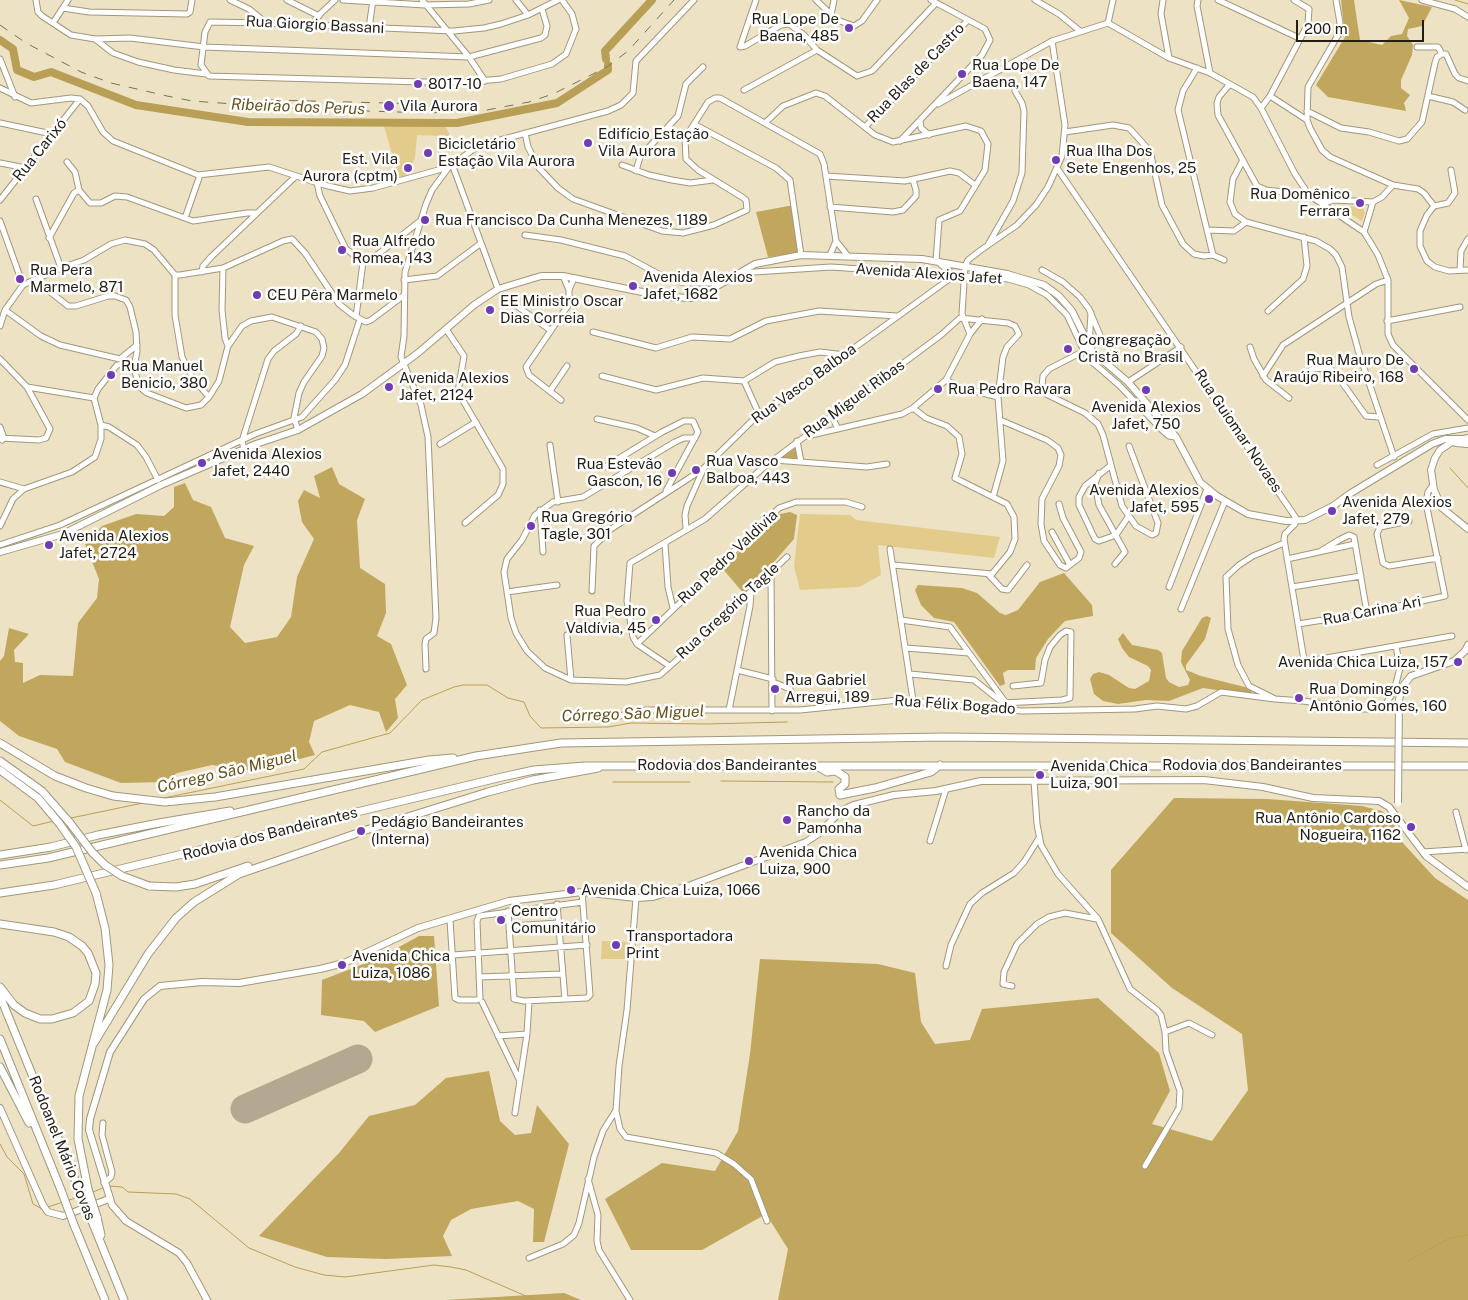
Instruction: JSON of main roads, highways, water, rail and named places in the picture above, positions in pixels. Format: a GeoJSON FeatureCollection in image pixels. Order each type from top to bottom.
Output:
{"type":"FeatureCollection","features":[{"type":"Feature","properties":{"kind":"highway","name":"Rodovia dos Bandeirantes"},"geometry":{"type":"LineString","coordinates":[[0,866],[48,858],[476,756],[561,743],[945,737],[1468,743]]}},
{"type":"Feature","properties":{"kind":"highway"},"geometry":{"type":"LineString","coordinates":[[0,744],[55,776],[86,788],[113,796],[165,802],[215,797],[429,760],[476,756]]}},
{"type":"Feature","properties":{"kind":"highway"},"geometry":{"type":"LineString","coordinates":[[0,760],[42,791],[92,852],[105,865],[122,876],[149,886],[176,887],[195,884],[245,867],[258,866]]}},
{"type":"Feature","properties":{"kind":"highway"},"geometry":{"type":"LineString","coordinates":[[817,766],[827,772],[836,771],[845,777],[845,784],[839,789],[840,795],[876,788],[931,772],[940,765]]}},
{"type":"Feature","properties":{"kind":"highway","name":"Rodovia dos Bandeirantes"},"geometry":{"type":"LineString","coordinates":[[0,893],[54,885],[534,770],[605,766],[1468,766]]}},
{"type":"Feature","properties":{"kind":"highway"},"geometry":{"type":"LineString","coordinates":[[366,830],[488,792],[605,766]]}},
{"type":"Feature","properties":{"kind":"highway"},"geometry":{"type":"LineString","coordinates":[[0,770],[38,798],[76,847],[96,892],[105,928],[109,964],[107,990],[94,1043],[84,1073],[78,1111],[80,1155],[94,1218]]}},
{"type":"Feature","properties":{"kind":"highway"},"geometry":{"type":"LineString","coordinates":[[0,855],[51,847],[98,834],[281,803]]}},
{"type":"Feature","properties":{"kind":"highway"},"geometry":{"type":"LineString","coordinates":[[94,1043],[137,971],[176,918],[216,887],[258,866],[355,834]]}},
{"type":"Feature","properties":{"kind":"highway"},"geometry":{"type":"LineString","coordinates":[[0,924],[38,929],[69,937],[88,953],[96,974],[95,984],[88,1001],[73,1013],[52,1019],[40,1019],[25,1013],[14,1005],[0,987]]}},
{"type":"Feature","properties":{"kind":"highway","name":"Rodoanel Mário Covas"},"geometry":{"type":"LineString","coordinates":[[0,996],[80,1192],[94,1218],[124,1300]]}},
{"type":"Feature","properties":{"kind":"highway","name":"Rodoanel Mário Covas"},"geometry":{"type":"LineString","coordinates":[[0,1039],[105,1300]]}},
{"type":"Feature","properties":{"kind":"highway"},"geometry":{"type":"LineString","coordinates":[[0,1067],[60,1188]]}},
{"type":"Feature","properties":{"kind":"main road","name":"Avenida Alexios Jafet"},"geometry":{"type":"LineString","coordinates":[[0,552],[63,534],[159,482],[298,430],[362,394],[498,289],[541,276],[563,276],[680,299],[700,296],[748,266],[769,259],[801,254],[936,261],[1022,277],[1053,290],[1072,311],[1086,349],[1128,382],[1176,437],[1192,470],[1208,489],[1248,514],[1296,521],[1326,510],[1406,458],[1437,442],[1448,438],[1465,438]]}},
{"type":"Feature","properties":{"kind":"main road"},"geometry":{"type":"LineString","coordinates":[[936,261],[949,271],[952,277]]}},
{"type":"Feature","properties":{"kind":"main road"},"geometry":{"type":"LineString","coordinates":[[1465,438],[1450,443],[1434,458],[1432,470],[1433,485],[1442,508],[1468,529]]}},
{"type":"Feature","properties":{"kind":"main road"},"geometry":{"type":"LineString","coordinates":[[1437,442],[1468,444]]}},
{"type":"Feature","properties":{"kind":"main road"},"geometry":{"type":"LineString","coordinates":[[1396,816],[1398,803],[1400,700],[1397,692],[1411,676],[1454,661],[1465,651],[1468,645]]}},
{"type":"Feature","properties":{"kind":"main road"},"geometry":{"type":"LineString","coordinates":[[207,1300],[187,1263],[179,1253],[126,1221],[108,1199],[90,1135],[90,1119],[110,1052],[144,998],[151,992],[168,984],[239,983],[320,969],[344,963],[418,928],[509,901],[582,892],[636,898],[653,897],[692,885],[806,842],[818,834],[841,812],[854,805],[894,795],[946,789],[981,781],[1216,781],[1285,791],[1313,798],[1379,801],[1390,807],[1431,861],[1468,887]]}},
{"type":"Feature","properties":{"kind":"main road"},"geometry":{"type":"LineString","coordinates":[[0,1108],[43,1205],[48,1212],[63,1216],[108,1199]]}},
{"type":"Feature","properties":{"kind":"waterway","name":"Ribeirão dos Perus"},"geometry":{"type":"LineString","coordinates":[[606,59],[605,51],[652,0]]}},
{"type":"Feature","properties":{"kind":"waterway"},"geometry":{"type":"LineString","coordinates":[[1455,0],[1468,4]]}},
{"type":"Feature","properties":{"kind":"waterway","name":"Ribeirão dos Perus"},"geometry":{"type":"LineString","coordinates":[[0,40],[13,49],[17,70],[34,77],[51,72],[136,105],[248,122],[457,123],[557,103],[608,70],[608,65]]}},
{"type":"Feature","properties":{"kind":"waterway"},"geometry":{"type":"LineString","coordinates":[[1450,468],[1468,488]]}},
{"type":"Feature","properties":{"kind":"waterway","name":"Córrego São Miguel"},"geometry":{"type":"LineString","coordinates":[[164,798],[304,769],[322,752],[390,733],[422,700],[463,685],[487,685],[508,698],[524,702],[530,716],[541,728],[608,727],[631,723],[787,722]]}},
{"type":"Feature","properties":{"kind":"waterway"},"geometry":{"type":"LineString","coordinates":[[721,781],[833,782]]}},
{"type":"Feature","properties":{"kind":"waterway"},"geometry":{"type":"LineString","coordinates":[[613,782],[690,782]]}},
{"type":"Feature","properties":{"kind":"waterway","name":"Córrego São Miguel"},"geometry":{"type":"LineString","coordinates":[[0,800],[33,826],[54,821]]}},
{"type":"Feature","properties":{"kind":"waterway","name":"Córrego São Miguel"},"geometry":{"type":"LineString","coordinates":[[71,818],[143,803]]}},
{"type":"Feature","properties":{"kind":"waterway"},"geometry":{"type":"LineString","coordinates":[[0,1144],[7,1157],[24,1174],[33,1204],[42,1209]]}},
{"type":"Feature","properties":{"kind":"waterway"},"geometry":{"type":"LineString","coordinates":[[109,1186],[122,1187],[128,1192],[176,1194],[190,1199],[249,1248],[295,1267],[324,1275],[345,1277],[434,1265],[451,1267],[466,1270],[535,1300]]}},
{"type":"Feature","properties":{"kind":"waterway"},"geometry":{"type":"LineString","coordinates":[[93,1192],[103,1188]]}},
{"type":"Feature","properties":{"kind":"waterway"},"geometry":{"type":"LineString","coordinates":[[69,1200],[79,1197]]}},
{"type":"Feature","properties":{"kind":"waterway"},"geometry":{"type":"LineString","coordinates":[[48,1207],[63,1202]]}},
{"type":"Feature","properties":{"kind":"waterway"},"geometry":{"type":"LineString","coordinates":[[1408,1261],[1450,1238],[1468,1235]]}},
{"type":"Feature","properties":{"kind":"railway"},"geometry":{"type":"LineString","coordinates":[[0,25],[26,43],[81,72],[111,83],[167,96],[192,101],[304,109],[429,113],[487,110],[529,102],[553,94],[607,67],[628,51],[674,0]]}},
{"type":"Feature","properties":{"kind":"railway"},"geometry":{"type":"LineString","coordinates":[[271,100],[466,105]]}},
{"type":"Feature","properties":{"kind":"place","name":"Rua Lope De Baena, 485"},"geometry":{"type":"Point","coordinates":[849,28]}},
{"type":"Feature","properties":{"kind":"place","name":"Rua Lope De Baena, 147"},"geometry":{"type":"Point","coordinates":[962,74]}},
{"type":"Feature","properties":{"kind":"place","name":"8017-10"},"geometry":{"type":"Point","coordinates":[418,84]}},
{"type":"Feature","properties":{"kind":"place","name":"Vila Aurora"},"geometry":{"type":"Point","coordinates":[389,106]}},
{"type":"Feature","properties":{"kind":"place","name":"Edifício Estação Vila Aurora"},"geometry":{"type":"Point","coordinates":[588,143]}},
{"type":"Feature","properties":{"kind":"place","name":"Bicicletário Estação Vila Aurora"},"geometry":{"type":"Point","coordinates":[428,153]}},
{"type":"Feature","properties":{"kind":"place","name":"Rua Ilha Dos Sete Engenhos, 25"},"geometry":{"type":"Point","coordinates":[1056,160]}},
{"type":"Feature","properties":{"kind":"place","name":"Est. Vila Aurora (cptm)"},"geometry":{"type":"Point","coordinates":[408,168]}},
{"type":"Feature","properties":{"kind":"place","name":"Rua Domênico Ferrara"},"geometry":{"type":"Point","coordinates":[1360,203]}},
{"type":"Feature","properties":{"kind":"place","name":"Rua Francisco Da Cunha Menezes, 1189"},"geometry":{"type":"Point","coordinates":[425,220]}},
{"type":"Feature","properties":{"kind":"place","name":"Rua Alfredo Romea, 143"},"geometry":{"type":"Point","coordinates":[342,250]}},
{"type":"Feature","properties":{"kind":"place","name":"Rua Pera Marmelo, 871"},"geometry":{"type":"Point","coordinates":[20,279]}},
{"type":"Feature","properties":{"kind":"place","name":"Avenida Alexios Jafet, 1682"},"geometry":{"type":"Point","coordinates":[633,286]}},
{"type":"Feature","properties":{"kind":"place","name":"CEU Pêra Marmelo"},"geometry":{"type":"Point","coordinates":[257,295]}},
{"type":"Feature","properties":{"kind":"place","name":"EE Ministro Oscar Dias Correia"},"geometry":{"type":"Point","coordinates":[490,310]}},
{"type":"Feature","properties":{"kind":"place","name":"Congregação Cristã no Brasil"},"geometry":{"type":"Point","coordinates":[1068,349]}},
{"type":"Feature","properties":{"kind":"place","name":"Rua Mauro De Araújo Ribeiro, 168"},"geometry":{"type":"Point","coordinates":[1414,369]}},
{"type":"Feature","properties":{"kind":"place","name":"Rua Manuel Benicio, 380"},"geometry":{"type":"Point","coordinates":[111,375]}},
{"type":"Feature","properties":{"kind":"place","name":"Avenida Alexios Jafet, 2124"},"geometry":{"type":"Point","coordinates":[389,387]}},
{"type":"Feature","properties":{"kind":"place","name":"Rua Pedro Ravara"},"geometry":{"type":"Point","coordinates":[938,389]}},
{"type":"Feature","properties":{"kind":"place","name":"Avenida Alexios Jafet, 750"},"geometry":{"type":"Point","coordinates":[1146,390]}},
{"type":"Feature","properties":{"kind":"place","name":"Avenida Alexios Jafet, 2440"},"geometry":{"type":"Point","coordinates":[202,463]}},
{"type":"Feature","properties":{"kind":"place","name":"Rua Vasco Balboa, 443"},"geometry":{"type":"Point","coordinates":[696,470]}},
{"type":"Feature","properties":{"kind":"place","name":"Rua Estevão Gascon, 16"},"geometry":{"type":"Point","coordinates":[672,473]}},
{"type":"Feature","properties":{"kind":"place","name":"Avenida Alexios Jafet, 595"},"geometry":{"type":"Point","coordinates":[1209,499]}},
{"type":"Feature","properties":{"kind":"place","name":"Avenida Alexios Jafet, 279"},"geometry":{"type":"Point","coordinates":[1332,511]}},
{"type":"Feature","properties":{"kind":"place","name":"Rua Gregório Tagle, 301"},"geometry":{"type":"Point","coordinates":[531,526]}},
{"type":"Feature","properties":{"kind":"place","name":"Avenida Alexios Jafet, 2724"},"geometry":{"type":"Point","coordinates":[49,545]}},
{"type":"Feature","properties":{"kind":"place","name":"Rua Pedro Valdívia, 45"},"geometry":{"type":"Point","coordinates":[656,620]}},
{"type":"Feature","properties":{"kind":"place","name":"Avenida Chica Luiza, 157"},"geometry":{"type":"Point","coordinates":[1458,662]}},
{"type":"Feature","properties":{"kind":"place","name":"Rua Gabriel Arregui, 189"},"geometry":{"type":"Point","coordinates":[775,689]}},
{"type":"Feature","properties":{"kind":"place","name":"Rua Domingos Antônio Gomes, 160"},"geometry":{"type":"Point","coordinates":[1299,698]}},
{"type":"Feature","properties":{"kind":"place","name":"Avenida Chica Luiza, 901"},"geometry":{"type":"Point","coordinates":[1040,775]}},
{"type":"Feature","properties":{"kind":"place","name":"Rancho da Pamonha"},"geometry":{"type":"Point","coordinates":[787,820]}},
{"type":"Feature","properties":{"kind":"place","name":"Rua Antônio Cardoso Nogueira, 1162"},"geometry":{"type":"Point","coordinates":[1411,827]}},
{"type":"Feature","properties":{"kind":"place","name":"Pedágio Bandeirantes (Interna)"},"geometry":{"type":"Point","coordinates":[361,831]}},
{"type":"Feature","properties":{"kind":"place","name":"Avenida Chica Luiza, 900"},"geometry":{"type":"Point","coordinates":[749,861]}},
{"type":"Feature","properties":{"kind":"place","name":"Avenida Chica Luiza, 1066"},"geometry":{"type":"Point","coordinates":[571,890]}},
{"type":"Feature","properties":{"kind":"place","name":"Centro Comunitário"},"geometry":{"type":"Point","coordinates":[501,920]}},
{"type":"Feature","properties":{"kind":"place","name":"Transportadora Print"},"geometry":{"type":"Point","coordinates":[616,945]}},
{"type":"Feature","properties":{"kind":"place","name":"Avenida Chica Luiza, 1086"},"geometry":{"type":"Point","coordinates":[342,965]}}]}
